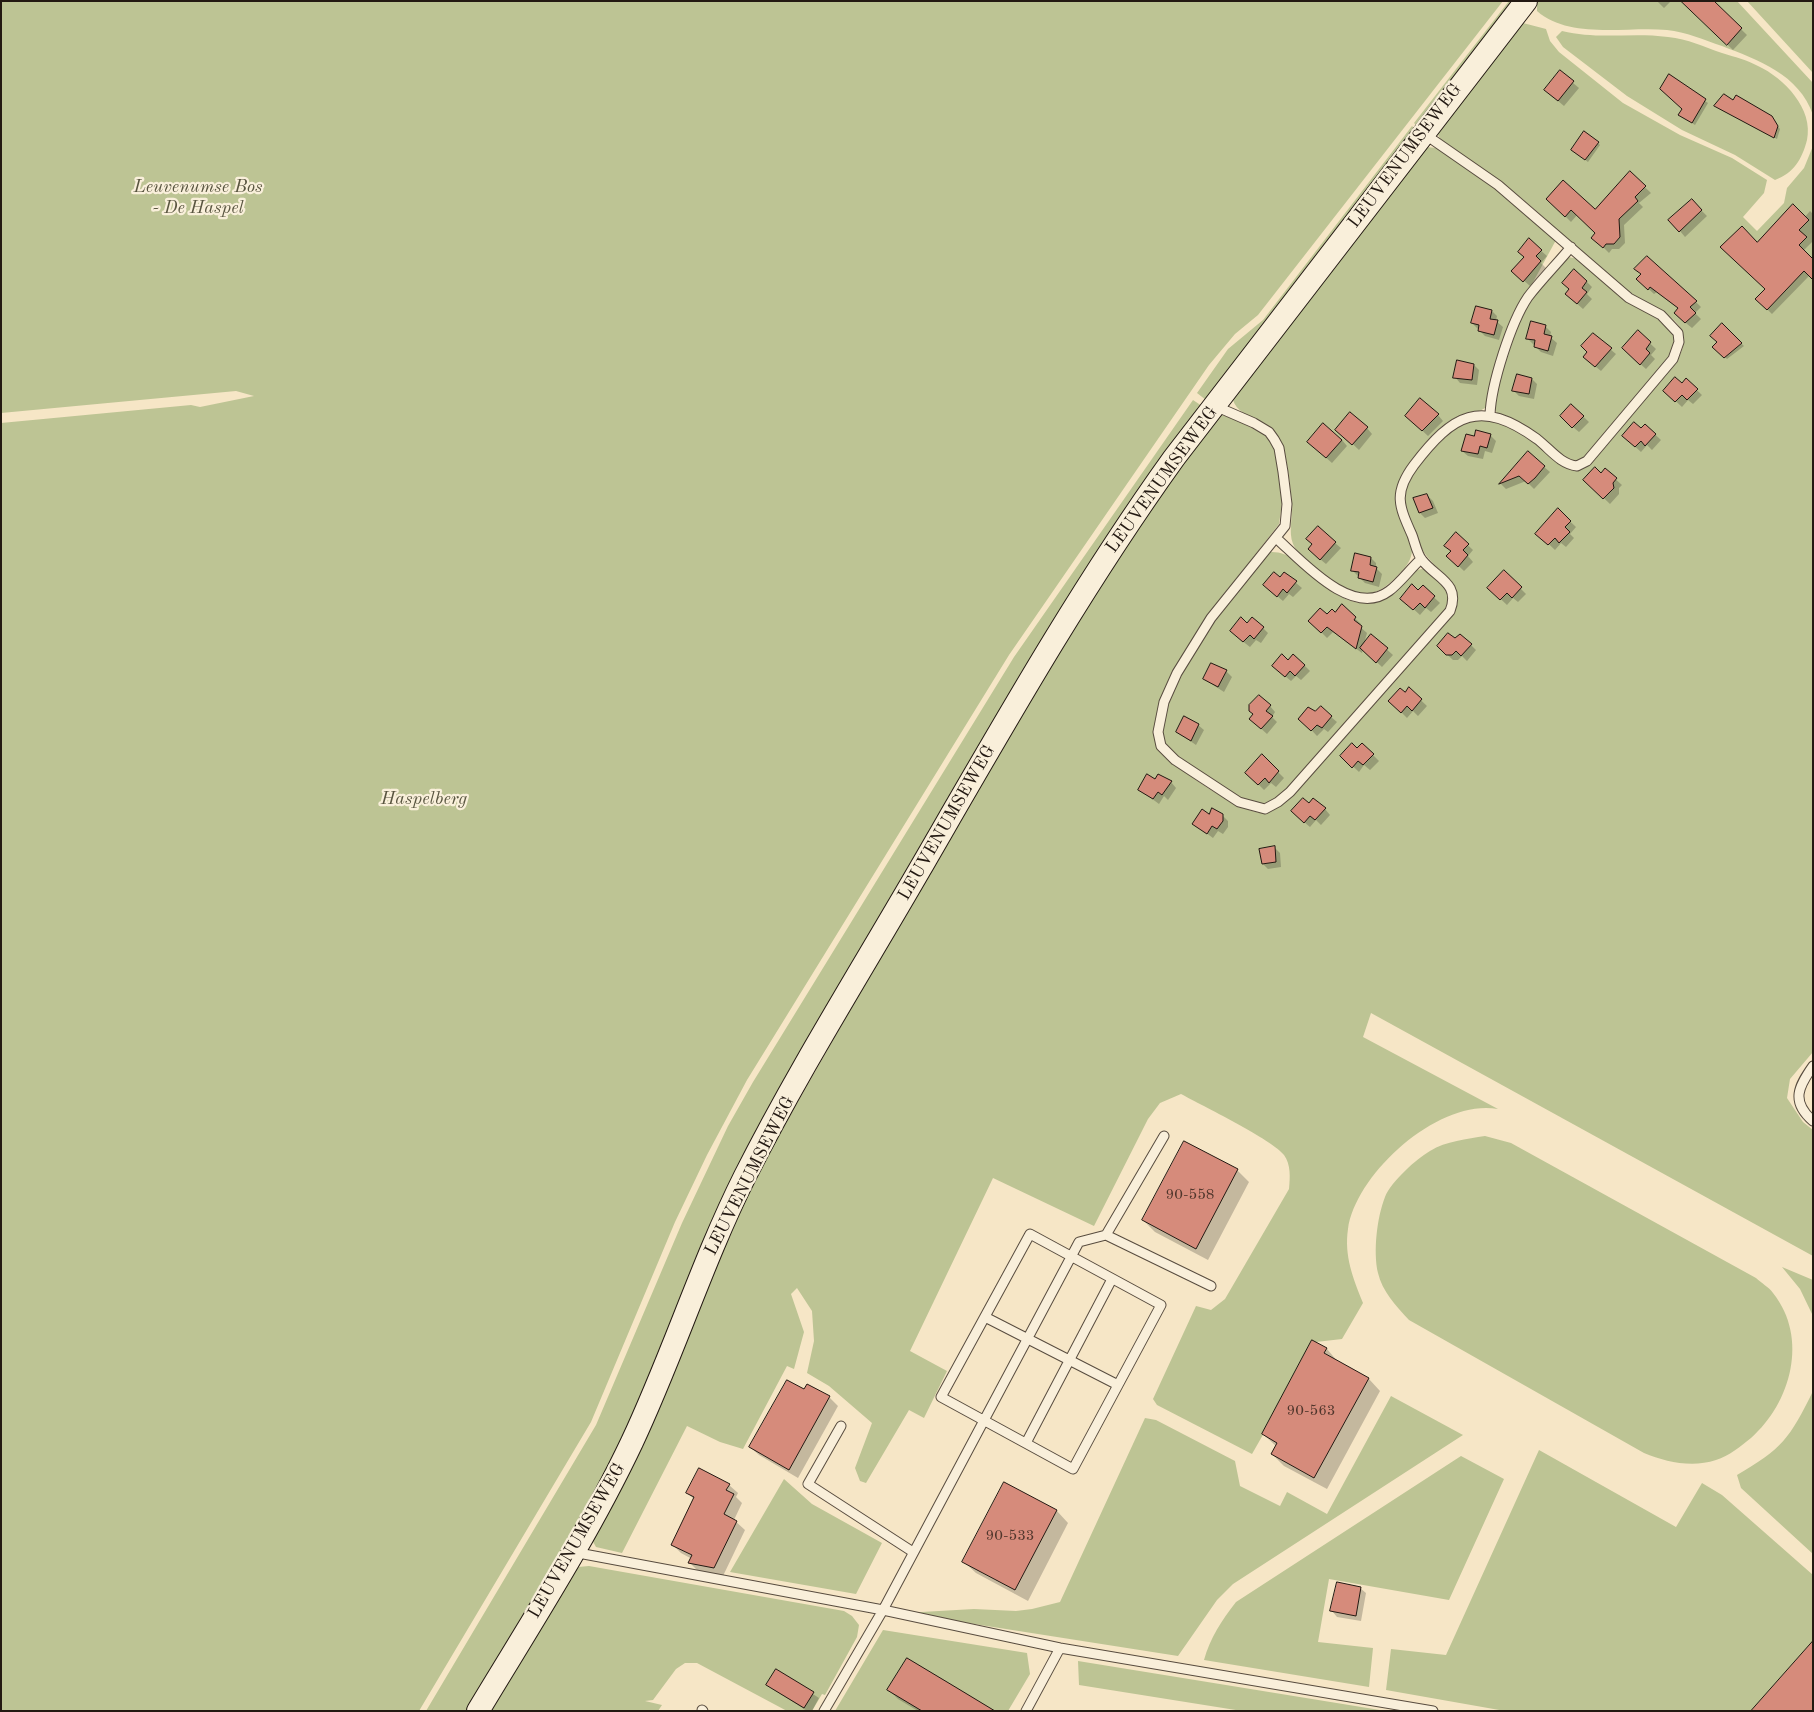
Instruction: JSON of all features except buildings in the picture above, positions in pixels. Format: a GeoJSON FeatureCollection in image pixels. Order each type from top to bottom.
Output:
{"type":"FeatureCollection","features":[{"type":"Feature","properties":{"kind":"main road","name":"LEUVENUMSEWEG"},"geometry":{"type":"LineString","coordinates":[[478,1711],[572,1552],[632,1441],[723,1222],[788,1098],[1035,670],[1138,508],[1214,406],[1526,1]]}},
{"type":"Feature","properties":{"kind":"lane"},"geometry":{"type":"LineString","coordinates":[[1214,406],[1269,432],[1279,448],[1287,504],[1285,526],[1276,538],[1266,546],[1211,618],[1177,673],[1164,702],[1158,732],[1161,746],[1175,760],[1239,802],[1253,808],[1265,809],[1278,802],[1290,792],[1450,611],[1454,601],[1450,586],[1421,559],[1402,514],[1399,501],[1400,488],[1428,447],[1453,423],[1465,418],[1490,415],[1536,439],[1561,461],[1577,466],[1587,461],[1673,359],[1679,342],[1678,333],[1661,315],[1630,298],[1498,185],[1423,133]]}},
{"type":"Feature","properties":{"kind":"lane"},"geometry":{"type":"LineString","coordinates":[[1490,415],[1500,367],[1515,322],[1528,298],[1571,247]]}},
{"type":"Feature","properties":{"kind":"lane"},"geometry":{"type":"LineString","coordinates":[[1276,538],[1316,574],[1336,588],[1352,596],[1366,599],[1378,597],[1389,591],[1421,559]]}},
{"type":"Feature","properties":{"kind":"lane"},"geometry":{"type":"LineString","coordinates":[[1813,1066],[1799,1086],[1800,1103],[1813,1121]]}},
{"type":"Feature","properties":{"kind":"lane"},"geometry":{"type":"LineString","coordinates":[[1106,1235],[1164,1136]]}},
{"type":"Feature","properties":{"kind":"lane"},"geometry":{"type":"LineString","coordinates":[[1030,1234],[1071,1257],[1161,1305],[1073,1468],[940,1397],[1030,1234]]}},
{"type":"Feature","properties":{"kind":"lane"},"geometry":{"type":"LineString","coordinates":[[824,1711],[883,1610],[1079,1242],[1106,1235],[1210,1286]]}},
{"type":"Feature","properties":{"kind":"lane"},"geometry":{"type":"LineString","coordinates":[[1026,1444],[1112,1279]]}},
{"type":"Feature","properties":{"kind":"lane"},"geometry":{"type":"LineString","coordinates":[[985,1317],[1118,1385]]}},
{"type":"Feature","properties":{"kind":"lane"},"geometry":{"type":"LineString","coordinates":[[841,1426],[808,1484],[913,1552]]}},
{"type":"Feature","properties":{"kind":"lane"},"geometry":{"type":"LineString","coordinates":[[572,1552],[883,1610],[1060,1648],[1433,1711]]}},
{"type":"Feature","properties":{"kind":"lane"},"geometry":{"type":"LineString","coordinates":[[1026,1711],[1060,1648]]}},
{"type":"Feature","properties":{"kind":"green space","name":"Haspelberg"},"geometry":{"type":"Polygon","coordinates":[[[1,1],[1503,1],[1258,315],[1235,334],[1209,365],[1009,655],[747,1080],[707,1155],[675,1222],[591,1422],[419,1711],[1,1711],[1,423],[191,405],[200,407],[254,396],[236,391],[1,413],[1,1]]]}},
{"type":"Feature","properties":{"kind":"green space"},"geometry":{"type":"Polygon","coordinates":[[[1509,1],[1512,1],[1417,126],[1414,123],[1509,1]]]}},
{"type":"Feature","properties":{"kind":"green space"},"geometry":{"type":"Polygon","coordinates":[[[1537,1],[1737,1],[1813,83],[1813,115],[1807,101],[1788,79],[1776,70],[1749,57],[1688,34],[1674,31],[1651,29],[1599,30],[1566,26],[1550,20],[1537,11],[1537,1]]]}},
{"type":"Feature","properties":{"kind":"green space"},"geometry":{"type":"Polygon","coordinates":[[[1747,1],[1813,1],[1813,73],[1747,1]]]}},
{"type":"Feature","properties":{"kind":"green space"},"geometry":{"type":"Polygon","coordinates":[[[1523,23],[1546,29],[1550,41],[1559,52],[1623,103],[1680,135],[1732,158],[1767,180],[1764,193],[1743,217],[1757,231],[1784,203],[1787,188],[1804,168],[1813,146],[1813,1052],[1790,1079],[1787,1098],[1803,1122],[1813,1130],[1813,1256],[1371,1013],[1363,1037],[1498,1109],[1475,1109],[1451,1115],[1427,1127],[1404,1144],[1383,1164],[1367,1185],[1354,1207],[1347,1239],[1350,1267],[1363,1303],[1342,1339],[1316,1342],[1252,1454],[1157,1405],[1153,1399],[1196,1306],[1211,1310],[1225,1299],[1289,1189],[1289,1167],[1284,1155],[1266,1141],[1181,1094],[1160,1103],[1148,1119],[1094,1226],[993,1178],[910,1351],[947,1371],[924,1418],[909,1410],[866,1483],[860,1481],[855,1468],[872,1423],[829,1386],[807,1373],[814,1341],[812,1311],[797,1288],[791,1294],[804,1332],[794,1369],[787,1366],[743,1449],[720,1442],[687,1426],[622,1553],[596,1547],[592,1540],[754,1179],[1001,745],[1117,555],[1216,417],[1222,415],[1237,420],[1267,436],[1275,449],[1282,503],[1279,524],[1208,616],[1173,671],[1160,701],[1158,748],[1178,766],[1208,788],[1239,806],[1265,813],[1280,806],[1453,614],[1456,604],[1455,589],[1448,578],[1421,548],[1403,504],[1403,493],[1410,476],[1430,451],[1442,438],[1465,423],[1487,420],[1499,423],[1522,434],[1559,463],[1578,470],[1589,464],[1677,361],[1682,351],[1684,339],[1682,332],[1673,319],[1636,299],[1597,267],[1518,195],[1454,152],[1440,138],[1437,131],[1523,23]]]}},
{"type":"Feature","properties":{"kind":"green space"},"geometry":{"type":"Polygon","coordinates":[[[1562,31],[1589,35],[1675,38],[1745,60],[1768,71],[1778,78],[1795,96],[1806,117],[1808,128],[1807,140],[1800,159],[1792,169],[1775,180],[1735,155],[1682,130],[1627,96],[1563,47],[1556,37],[1562,31]]]}},
{"type":"Feature","properties":{"kind":"green space"},"geometry":{"type":"Polygon","coordinates":[[[1412,126],[1414,128],[1206,400],[1197,393],[1228,349],[1263,320],[1412,126]]]}},
{"type":"Feature","properties":{"kind":"green space"},"geometry":{"type":"Polygon","coordinates":[[[1426,147],[1437,148],[1496,188],[1556,240],[1525,297],[1485,408],[1478,412],[1457,417],[1438,430],[1412,460],[1402,475],[1397,487],[1396,497],[1397,506],[1411,540],[1412,553],[1408,563],[1383,588],[1368,594],[1360,593],[1342,587],[1326,577],[1296,549],[1291,534],[1292,503],[1288,467],[1283,447],[1272,430],[1265,424],[1242,412],[1233,400],[1426,147]]]}},
{"type":"Feature","properties":{"kind":"green space"},"geometry":{"type":"Polygon","coordinates":[[[1568,257],[1579,259],[1643,305],[1666,325],[1675,339],[1670,356],[1584,457],[1577,462],[1565,458],[1539,436],[1497,413],[1494,408],[1510,346],[1527,307],[1552,272],[1568,257]]]}},
{"type":"Feature","properties":{"kind":"green space"},"geometry":{"type":"Polygon","coordinates":[[[1193,400],[1202,406],[778,1096],[623,1439],[593,1498],[468,1711],[426,1711],[596,1425],[682,1223],[728,1126],[753,1082],[1014,657],[1193,400]]]}},
{"type":"Feature","properties":{"kind":"green space"},"geometry":{"type":"Polygon","coordinates":[[[1271,552],[1283,554],[1295,560],[1327,587],[1352,601],[1366,603],[1384,597],[1412,573],[1423,569],[1428,571],[1442,585],[1448,593],[1450,600],[1446,609],[1287,789],[1271,801],[1258,804],[1244,800],[1174,755],[1163,742],[1162,724],[1169,700],[1181,674],[1198,646],[1264,555],[1271,552]]]}},
{"type":"Feature","properties":{"kind":"green space"},"geometry":{"type":"Polygon","coordinates":[[[1485,1136],[1511,1143],[1756,1278],[1771,1291],[1784,1311],[1790,1330],[1792,1349],[1790,1369],[1785,1389],[1776,1407],[1765,1424],[1751,1438],[1726,1456],[1698,1464],[1679,1463],[1652,1456],[1409,1320],[1399,1309],[1380,1280],[1377,1265],[1377,1235],[1385,1197],[1404,1171],[1430,1151],[1464,1139],[1485,1136]]]}},
{"type":"Feature","properties":{"kind":"green space"},"geometry":{"type":"Polygon","coordinates":[[[1782,1267],[1813,1280],[1813,1316],[1800,1289],[1782,1267]]]}},
{"type":"Feature","properties":{"kind":"green space"},"geometry":{"type":"Polygon","coordinates":[[[1813,1391],[1813,1554],[1741,1488],[1737,1475],[1765,1458],[1783,1441],[1798,1420],[1813,1391]]]}},
{"type":"Feature","properties":{"kind":"green space"},"geometry":{"type":"Polygon","coordinates":[[[1391,1396],[1463,1435],[1233,1584],[1217,1600],[1178,1656],[904,1613],[974,1609],[1016,1611],[1060,1602],[1145,1418],[1156,1420],[1235,1461],[1240,1486],[1280,1506],[1287,1492],[1327,1514],[1391,1396]]]}},
{"type":"Feature","properties":{"kind":"green space"},"geometry":{"type":"Polygon","coordinates":[[[1539,1450],[1676,1527],[1702,1483],[1722,1495],[1813,1575],[1813,1649],[1755,1711],[1505,1711],[1386,1690],[1391,1649],[1446,1655],[1539,1450]]]}},
{"type":"Feature","properties":{"kind":"green space"},"geometry":{"type":"Polygon","coordinates":[[[1461,1456],[1504,1479],[1449,1600],[1329,1579],[1318,1642],[1373,1648],[1369,1687],[1204,1660],[1217,1630],[1236,1602],[1461,1456]]]}},
{"type":"Feature","properties":{"kind":"green space"},"geometry":{"type":"Polygon","coordinates":[[[784,1479],[812,1504],[882,1543],[856,1594],[730,1572],[784,1479]]]}},
{"type":"Feature","properties":{"kind":"green space"},"geometry":{"type":"Polygon","coordinates":[[[589,1566],[844,1611],[852,1616],[859,1625],[857,1637],[825,1695],[822,1694],[812,1711],[787,1711],[697,1663],[685,1663],[676,1669],[653,1700],[645,1701],[662,1705],[658,1711],[489,1711],[578,1567],[589,1566]]]}},
{"type":"Feature","properties":{"kind":"green space"},"geometry":{"type":"Polygon","coordinates":[[[883,1630],[1027,1653],[1030,1674],[1008,1711],[835,1711],[883,1630]]]}},
{"type":"Feature","properties":{"kind":"green space"},"geometry":{"type":"Polygon","coordinates":[[[1078,1661],[1386,1711],[1242,1711],[1079,1685],[1078,1661]]]}},
{"type":"Feature","properties":{"kind":"park label","name":"Leuvenumse Bos - De Haspel"},"geometry":{"type":"Point","coordinates":[198,197]}}]}
